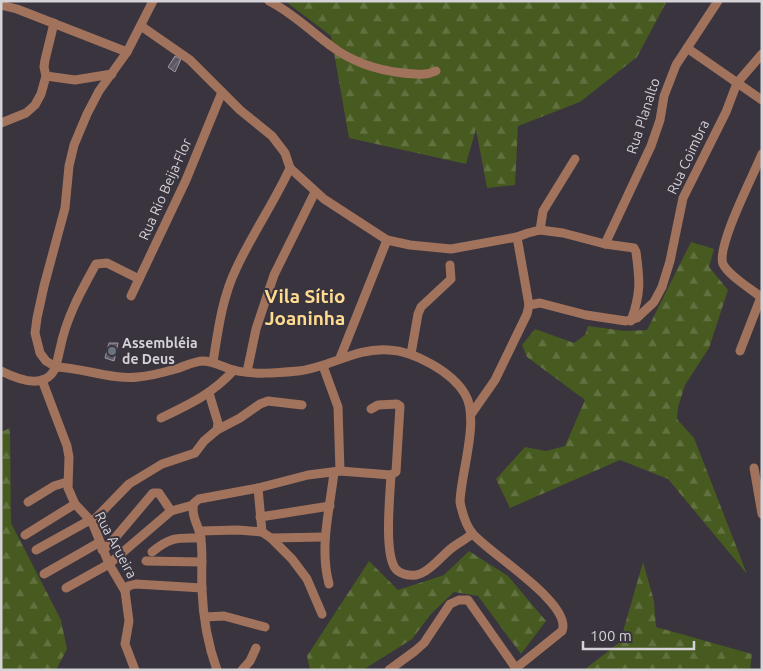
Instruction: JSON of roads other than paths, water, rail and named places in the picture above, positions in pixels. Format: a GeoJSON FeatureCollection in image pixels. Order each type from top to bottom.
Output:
{"type":"FeatureCollection","features":[{"type":"Feature","properties":{"kind":"street"},"geometry":{"type":"LineString","coordinates":[[153,1],[126,52],[99,91],[74,145],[69,166],[65,208],[37,318],[35,333],[40,353],[46,361],[56,368],[90,371],[127,378],[150,376],[201,362],[213,362],[234,370],[247,372],[300,371],[314,369],[340,358],[369,350],[389,350],[411,354],[434,366],[460,386],[468,400],[472,413],[460,502],[462,513],[472,534],[546,597],[559,611],[564,622],[562,631],[516,669],[468,600],[459,600],[450,604],[424,642],[389,670]]}},
{"type":"Feature","properties":{"kind":"street"},"geometry":{"type":"LineString","coordinates":[[269,1],[294,16],[331,46],[355,61],[384,70],[416,74],[427,74],[436,70]]}},
{"type":"Feature","properties":{"kind":"street","name":"Rua Planalto"},"geometry":{"type":"LineString","coordinates":[[605,244],[651,146],[660,120],[671,76],[676,65],[718,1]]}},
{"type":"Feature","properties":{"kind":"street"},"geometry":{"type":"LineString","coordinates":[[1,5],[17,9],[126,52]]}},
{"type":"Feature","properties":{"kind":"street"},"geometry":{"type":"LineString","coordinates":[[1,123],[26,113],[35,105],[46,76],[44,60],[54,24]]}},
{"type":"Feature","properties":{"kind":"street"},"geometry":{"type":"LineString","coordinates":[[141,26],[190,60],[240,110],[272,136],[284,153],[290,168],[304,179],[315,192],[388,240],[410,245],[451,249],[517,237],[528,232],[540,230],[563,233],[605,244],[631,247],[636,252],[639,294],[631,321],[586,315],[540,303],[529,305]]}},
{"type":"Feature","properties":{"kind":"street"},"geometry":{"type":"LineString","coordinates":[[687,48],[762,100]]}},
{"type":"Feature","properties":{"kind":"street"},"geometry":{"type":"LineString","coordinates":[[737,82],[762,54]]}},
{"type":"Feature","properties":{"kind":"street"},"geometry":{"type":"LineString","coordinates":[[46,76],[75,80],[112,74]]}},
{"type":"Feature","properties":{"kind":"street","name":"Rua Coimbra"},"geometry":{"type":"LineString","coordinates":[[631,321],[637,318],[654,302],[662,287],[670,261],[683,198],[726,112],[737,82]]}},
{"type":"Feature","properties":{"kind":"street","name":"Rua Rio Beija-Flor"},"geometry":{"type":"LineString","coordinates":[[131,296],[186,180],[222,92]]}},
{"type":"Feature","properties":{"kind":"street"},"geometry":{"type":"LineString","coordinates":[[740,351],[761,298],[732,273],[723,263],[722,257],[736,213],[762,154]]}},
{"type":"Feature","properties":{"kind":"street"},"geometry":{"type":"LineString","coordinates":[[540,230],[543,210],[574,159]]}},
{"type":"Feature","properties":{"kind":"street"},"geometry":{"type":"LineString","coordinates":[[213,362],[224,303],[235,271],[290,168]]}},
{"type":"Feature","properties":{"kind":"street"},"geometry":{"type":"LineString","coordinates":[[247,372],[256,329],[274,275],[315,192]]}},
{"type":"Feature","properties":{"kind":"street"},"geometry":{"type":"LineString","coordinates":[[472,413],[495,380],[524,323],[529,305],[517,237]]}},
{"type":"Feature","properties":{"kind":"street"},"geometry":{"type":"LineString","coordinates":[[340,358],[388,240]]}},
{"type":"Feature","properties":{"kind":"street"},"geometry":{"type":"LineString","coordinates":[[1,372],[32,381],[47,378],[56,368],[61,341],[70,316],[78,296],[96,264],[107,264],[139,280]]}},
{"type":"Feature","properties":{"kind":"street"},"geometry":{"type":"LineString","coordinates":[[411,354],[418,314],[421,308],[451,279],[450,265]]}},
{"type":"Feature","properties":{"kind":"street"},"geometry":{"type":"LineString","coordinates":[[323,366],[338,407],[337,472],[325,537],[325,567],[329,584]]}},
{"type":"Feature","properties":{"kind":"street"},"geometry":{"type":"LineString","coordinates":[[161,418],[209,393],[234,370]]}},
{"type":"Feature","properties":{"kind":"street","name":"Rua Arueira"},"geometry":{"type":"LineString","coordinates":[[42,380],[67,446],[69,458],[68,488],[75,504],[91,521],[109,564],[125,591],[129,621],[125,644],[135,670]]}},
{"type":"Feature","properties":{"kind":"street"},"geometry":{"type":"LineString","coordinates":[[209,393],[218,423],[217,430]]}},
{"type":"Feature","properties":{"kind":"street"},"geometry":{"type":"LineString","coordinates":[[36,550],[91,521],[129,484],[162,464],[195,453],[204,441],[217,430],[240,418],[260,404],[268,401],[302,405]]}},
{"type":"Feature","properties":{"kind":"street"},"geometry":{"type":"LineString","coordinates":[[66,588],[109,564],[172,511],[196,502],[308,475],[337,472],[391,475],[396,472],[400,406],[397,404],[378,405],[371,409]]}},
{"type":"Feature","properties":{"kind":"street"},"geometry":{"type":"LineString","coordinates":[[754,468],[762,514]]}},
{"type":"Feature","properties":{"kind":"street"},"geometry":{"type":"LineString","coordinates":[[391,475],[388,524],[390,547],[394,567],[401,573],[416,575],[424,571],[472,534]]}},
{"type":"Feature","properties":{"kind":"street"},"geometry":{"type":"LineString","coordinates":[[28,502],[54,486],[67,482]]}},
{"type":"Feature","properties":{"kind":"street"},"geometry":{"type":"LineString","coordinates":[[258,488],[262,532]]}},
{"type":"Feature","properties":{"kind":"street"},"geometry":{"type":"LineString","coordinates":[[44,574],[101,546],[110,545],[153,493],[159,493],[172,511]]}},
{"type":"Feature","properties":{"kind":"street"},"geometry":{"type":"LineString","coordinates":[[196,502],[201,534],[202,588],[205,617],[217,670]]}},
{"type":"Feature","properties":{"kind":"street"},"geometry":{"type":"LineString","coordinates":[[25,536],[75,504]]}},
{"type":"Feature","properties":{"kind":"street"},"geometry":{"type":"LineString","coordinates":[[260,517],[330,506]]}},
{"type":"Feature","properties":{"kind":"street"},"geometry":{"type":"LineString","coordinates":[[152,552],[168,540],[238,530],[262,532],[271,538],[292,559],[307,579],[322,614]]}},
{"type":"Feature","properties":{"kind":"street"},"geometry":{"type":"LineString","coordinates":[[271,538],[325,537]]}},
{"type":"Feature","properties":{"kind":"street"},"geometry":{"type":"LineString","coordinates":[[146,561],[202,562]]}},
{"type":"Feature","properties":{"kind":"street"},"geometry":{"type":"LineString","coordinates":[[125,591],[128,586],[136,584],[202,588]]}},
{"type":"Feature","properties":{"kind":"street"},"geometry":{"type":"LineString","coordinates":[[205,617],[224,616],[265,627]]}},
{"type":"Feature","properties":{"kind":"street"},"geometry":{"type":"LineString","coordinates":[[242,670],[250,661],[256,648]]}},
{"type":"Feature","properties":{"kind":"place","name":"Assembléia de Deus"},"geometry":{"type":"Point","coordinates":[112,351]}},
{"type":"Feature","properties":{"kind":"district","name":"Vila Sítio Joaninha"},"geometry":{"type":"Point","coordinates":[305,307]}}]}
